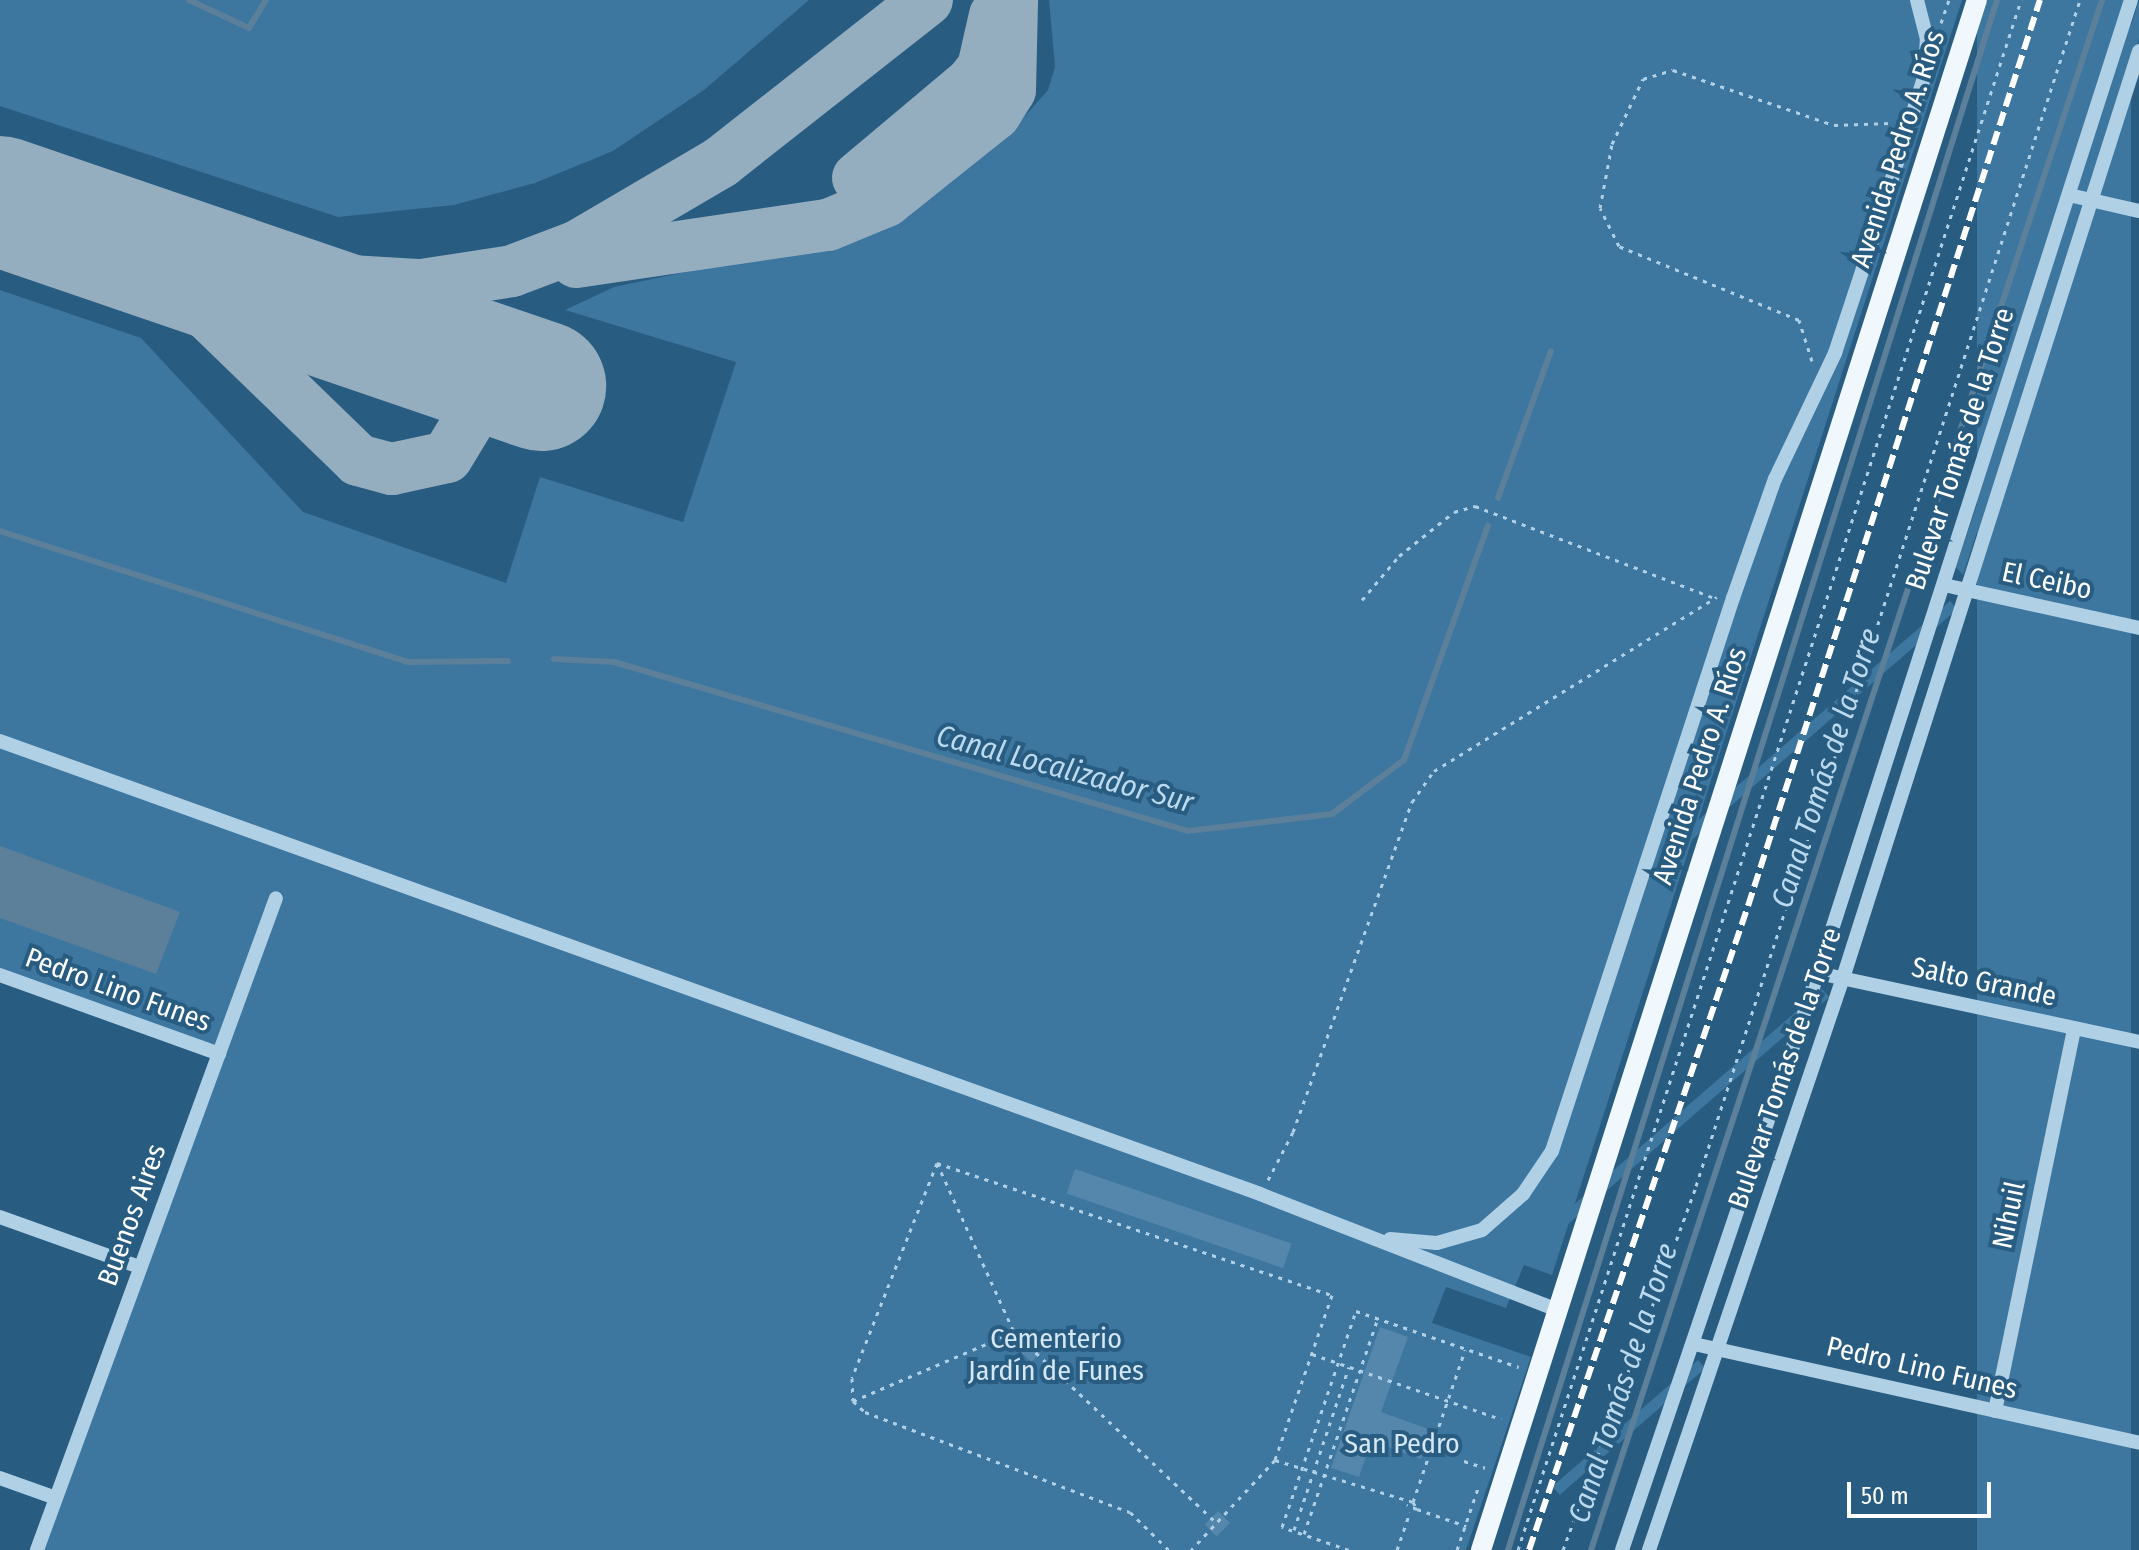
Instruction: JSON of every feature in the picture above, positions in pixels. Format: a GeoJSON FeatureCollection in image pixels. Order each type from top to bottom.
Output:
{"type":"FeatureCollection","features":[{"type":"Feature","properties":{"kind":"main road","name":"Avenida Pedro A. Ríos"},"geometry":{"type":"LineString","coordinates":[[1484,1541],[1977,0]]}},
{"type":"Feature","properties":{"kind":"street"},"geometry":{"type":"LineString","coordinates":[[1378,1238],[1437,1243],[1482,1230],[1523,1194],[1552,1151],[1733,598],[1775,479],[1835,353],[1914,107],[1927,39],[1917,0]]}},
{"type":"Feature","properties":{"kind":"street","name":"Bulevar Tomás de la Torre"},"geometry":{"type":"LineString","coordinates":[[1622,1550],[1818,973],[2131,0]]}},
{"type":"Feature","properties":{"kind":"street","name":"Bulevar Tomás de la Torre"},"geometry":{"type":"LineString","coordinates":[[1649,1550],[1843,978],[2139,51]]}},
{"type":"Feature","properties":{"kind":"street"},"geometry":{"type":"LineString","coordinates":[[2069,195],[2139,211]]}},
{"type":"Feature","properties":{"kind":"street","name":"El Ceibo"},"geometry":{"type":"LineString","coordinates":[[1944,585],[2139,628]]}},
{"type":"Feature","properties":{"kind":"street"},"geometry":{"type":"LineString","coordinates":[[0,741],[1260,1194],[1557,1310]]}},
{"type":"Feature","properties":{"kind":"street","name":"Buenos Aires"},"geometry":{"type":"LineString","coordinates":[[37,1550],[276,898]]}},
{"type":"Feature","properties":{"kind":"street","name":"Salto Grande"},"geometry":{"type":"LineString","coordinates":[[1818,973],[2139,1042]]}},
{"type":"Feature","properties":{"kind":"street","name":"Pedro Lino Funes"},"geometry":{"type":"LineString","coordinates":[[0,975],[219,1054]]}},
{"type":"Feature","properties":{"kind":"street","name":"Nihuil"},"geometry":{"type":"LineString","coordinates":[[1995,1411],[2074,1029]]}},
{"type":"Feature","properties":{"kind":"street"},"geometry":{"type":"LineString","coordinates":[[0,1217],[140,1267]]}},
{"type":"Feature","properties":{"kind":"street","name":"Pedro Lino Funes"},"geometry":{"type":"LineString","coordinates":[[1694,1344],[2139,1443]]}},
{"type":"Feature","properties":{"kind":"street"},"geometry":{"type":"LineString","coordinates":[[0,1478],[56,1498]]}},
{"type":"Feature","properties":{"kind":"path"},"geometry":{"type":"LineString","coordinates":[[1518,1550],[2021,0]]}},
{"type":"Feature","properties":{"kind":"path"},"geometry":{"type":"LineString","coordinates":[[1563,1550],[1711,1141],[2080,0]]}},
{"type":"Feature","properties":{"kind":"path"},"geometry":{"type":"LineString","coordinates":[[1812,368],[1799,320],[1637,258],[1607,229],[1601,187],[1629,99],[1643,79],[1673,70],[1834,125],[1893,122],[1914,107]]}},
{"type":"Feature","properties":{"kind":"path"},"geometry":{"type":"LineString","coordinates":[[1362,600],[1399,556],[1454,512],[1475,506],[1712,597],[1733,598]]}},
{"type":"Feature","properties":{"kind":"path"},"geometry":{"type":"LineString","coordinates":[[1260,1194],[1293,1132],[1412,802],[1434,771],[1672,629],[1712,597]]}},
{"type":"Feature","properties":{"kind":"path"},"geometry":{"type":"LineString","coordinates":[[937,1163],[1014,1332],[1218,1523]]}},
{"type":"Feature","properties":{"kind":"path"},"geometry":{"type":"LineString","coordinates":[[937,1163],[1332,1295],[1275,1460],[1191,1550]]}},
{"type":"Feature","properties":{"kind":"path"},"geometry":{"type":"LineString","coordinates":[[937,1163],[852,1378],[853,1401],[865,1412],[1130,1512],[1169,1550]]}},
{"type":"Feature","properties":{"kind":"path"},"geometry":{"type":"LineString","coordinates":[[1349,1550],[1282,1527],[1356,1311],[1519,1367]]}},
{"type":"Feature","properties":{"kind":"path"},"geometry":{"type":"LineString","coordinates":[[1304,1534],[1378,1318]]}},
{"type":"Feature","properties":{"kind":"path"},"geometry":{"type":"LineString","coordinates":[[853,1401],[1014,1332]]}},
{"type":"Feature","properties":{"kind":"path"},"geometry":{"type":"LineString","coordinates":[[1275,1460],[1407,1505],[1413,1502],[1466,1349]]}},
{"type":"Feature","properties":{"kind":"path"},"geometry":{"type":"LineString","coordinates":[[1312,1354],[1523,1426]]}},
{"type":"Feature","properties":{"kind":"path"},"geometry":{"type":"LineString","coordinates":[[1294,1531],[1349,1367]]}},
{"type":"Feature","properties":{"kind":"path"},"geometry":{"type":"LineString","coordinates":[[1464,1461],[1485,1468]]}},
{"type":"Feature","properties":{"kind":"path"},"geometry":{"type":"LineString","coordinates":[[1413,1502],[1417,1509],[1484,1541]]}},
{"type":"Feature","properties":{"kind":"path"},"geometry":{"type":"LineString","coordinates":[[1397,1550],[1410,1512],[1407,1505]]}},
{"type":"Feature","properties":{"kind":"path"},"geometry":{"type":"LineString","coordinates":[[1410,1512],[1417,1509]]}},
{"type":"Feature","properties":{"kind":"green space"},"geometry":{"type":"Polygon","coordinates":[[[0,0],[809,0],[704,90],[613,151],[535,183],[454,205],[338,217],[0,106],[0,0]]]}},
{"type":"Feature","properties":{"kind":"green space"},"geometry":{"type":"Polygon","coordinates":[[[1049,0],[1962,0],[1552,1275],[1524,1265],[1506,1308],[1446,1287],[1432,1323],[1531,1357],[1466,1550],[37,1550],[218,1055],[0,975],[0,290],[141,338],[303,512],[506,583],[540,477],[683,522],[736,362],[565,310],[614,287],[882,231],[1017,125],[1048,90],[1055,67],[1049,0]]]}},
{"type":"Feature","properties":{"kind":"green space"},"geometry":{"type":"Polygon","coordinates":[[[1977,0],[2131,0],[2131,1550],[1977,1550],[1977,0]]]}},
{"type":"Feature","properties":{"kind":"green space"},"geometry":{"type":"Polygon","coordinates":[[[2139,0],[2139,39],[2088,187],[2082,179],[2139,0]]]}},
{"type":"Feature","properties":{"kind":"green space"},"geometry":{"type":"Polygon","coordinates":[[[2073,216],[2079,218],[1963,575],[1956,567],[2073,216]]]}},
{"type":"Feature","properties":{"kind":"green space"},"geometry":{"type":"Polygon","coordinates":[[[1950,601],[1957,609],[1676,854],[1668,846],[1950,601]]]}},
{"type":"Feature","properties":{"kind":"green space"},"geometry":{"type":"Polygon","coordinates":[[[1822,989],[1829,997],[1562,1230],[1555,1221],[1822,989]]]}},
{"type":"Feature","properties":{"kind":"green space"},"geometry":{"type":"Polygon","coordinates":[[[1698,1360],[1705,1368],[1560,1495],[1552,1487],[1698,1360]]]}},
{"type":"Feature","properties":{"kind":"shaded area"},"geometry":{"type":"Polygon","coordinates":[[[0,846],[180,912],[156,974],[0,918],[0,846]]]}},
{"type":"Feature","properties":{"kind":"building"},"geometry":{"type":"Polygon","coordinates":[[[1075,1169],[1292,1244],[1283,1268],[1067,1194],[1075,1169]]]}},
{"type":"Feature","properties":{"kind":"building"},"geometry":{"type":"Polygon","coordinates":[[[1380,1327],[1408,1337],[1381,1412],[1431,1430],[1421,1459],[1371,1441],[1359,1477],[1331,1468],[1380,1327]]]}},
{"type":"Feature","properties":{"kind":"building"},"geometry":{"type":"Polygon","coordinates":[[[1032,1338],[1044,1349],[1031,1362],[1020,1351],[1032,1338]]]}},
{"type":"Feature","properties":{"kind":"building"},"geometry":{"type":"Polygon","coordinates":[[[1218,1511],[1230,1523],[1217,1536],[1205,1524],[1218,1511]]]}},
{"type":"Feature","properties":{"kind":"waterway"},"geometry":{"type":"LineString","coordinates":[[189,0],[249,28],[266,0]]}},
{"type":"Feature","properties":{"kind":"waterway"},"geometry":{"type":"LineString","coordinates":[[1508,1550],[1997,0]]}},
{"type":"Feature","properties":{"kind":"waterway","name":"Canal Tomás de la Torre"},"geometry":{"type":"LineString","coordinates":[[1591,1550],[2102,0]]}},
{"type":"Feature","properties":{"kind":"waterway","name":"Canal Localizador Sur"},"geometry":{"type":"LineString","coordinates":[[1498,498],[1551,351]]}},
{"type":"Feature","properties":{"kind":"waterway","name":"Canal Localizador Sur"},"geometry":{"type":"LineString","coordinates":[[554,659],[614,662],[1188,831],[1332,814],[1404,760],[1488,526]]}},
{"type":"Feature","properties":{"kind":"waterway"},"geometry":{"type":"LineString","coordinates":[[0,531],[409,662],[508,661]]}},
{"type":"Feature","properties":{"kind":"taxiway"},"geometry":{"type":"LineString","coordinates":[[212,273],[422,285],[512,271],[578,246],[721,162],[927,0]]}},
{"type":"Feature","properties":{"kind":"taxiway"},"geometry":{"type":"LineString","coordinates":[[576,262],[828,225],[886,201],[995,114],[1010,90],[1012,0]]}},
{"type":"Feature","properties":{"kind":"taxiway"},"geometry":{"type":"LineString","coordinates":[[858,178],[972,82],[983,68],[995,15]]}},
{"type":"Feature","properties":{"kind":"taxiway"},"geometry":{"type":"LineString","coordinates":[[109,238],[158,266],[358,460],[392,469],[447,457],[473,414],[472,382],[460,359]]}},
{"type":"Feature","properties":{"kind":"runway"},"geometry":{"type":"LineString","coordinates":[[0,201],[541,386]]}},
{"type":"Feature","properties":{"kind":"railway"},"geometry":{"type":"LineString","coordinates":[[1529,1550],[1748,906],[2040,0]]}},
{"type":"Feature","properties":{"kind":"park label","name":"Cementerio Jardín de Funes"},"geometry":{"type":"Point","coordinates":[1056,1355]}},
{"type":"Feature","properties":{"kind":"park label","name":"San Pedro"},"geometry":{"type":"Point","coordinates":[1402,1444]}}]}
